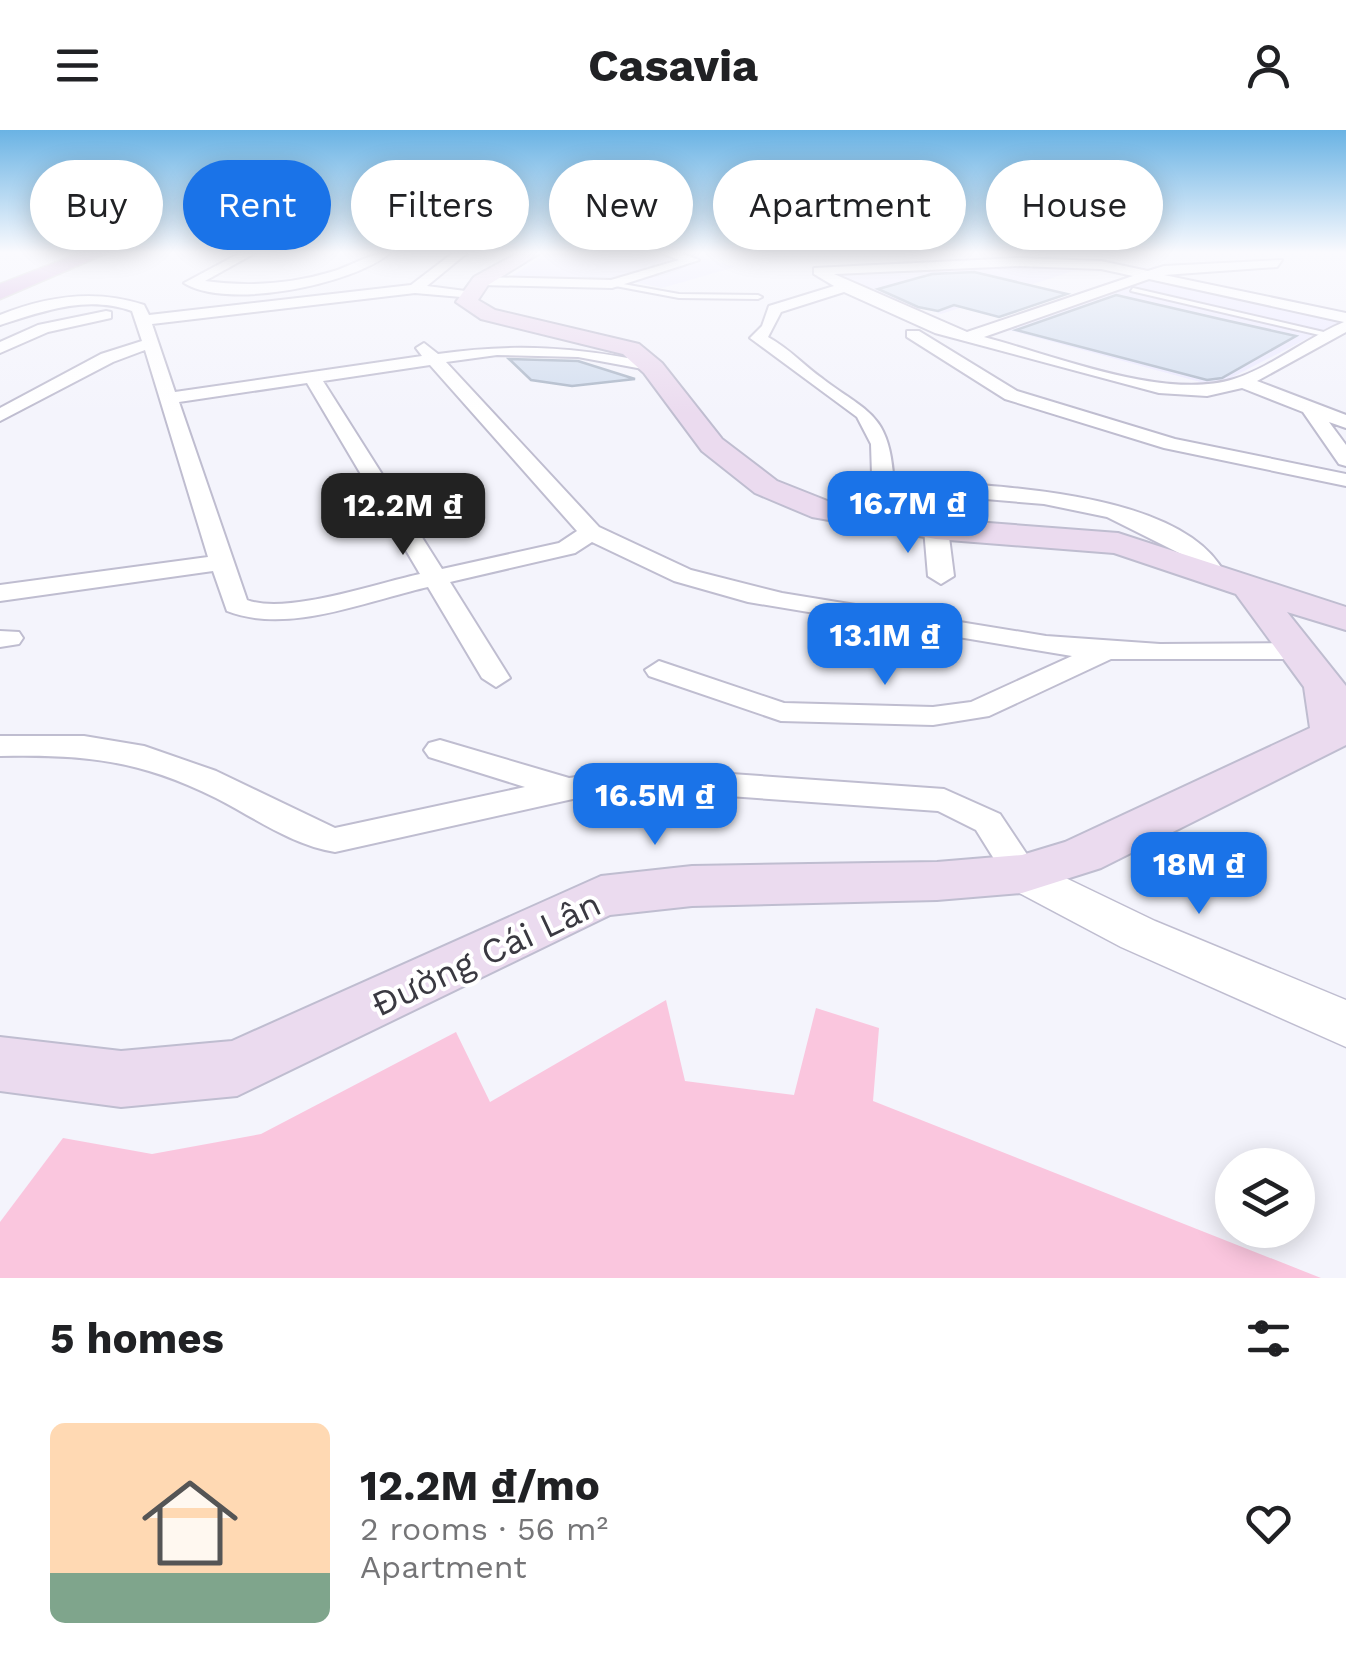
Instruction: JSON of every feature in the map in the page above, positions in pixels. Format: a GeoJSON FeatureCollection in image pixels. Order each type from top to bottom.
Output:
{"type":"FeatureCollection","features":[{"type":"Feature","properties":{"kind":"main road","name":"Đường Cái Lân"},"geometry":{"type":"LineString","coordinates":[[0,1064],[122,1079],[237,1068],[602,896],[692,886],[937,881],[1022,874],[1083,856],[1340,730],[1324,686],[1302,650],[1252,591],[1118,543],[936,529],[824,510],[766,486],[712,445],[653,368],[631,349],[488,314],[474,307]]}},
{"type":"Feature","properties":{"kind":"main road"},"geometry":{"type":"LineString","coordinates":[[1252,591],[1346,619]]}},
{"type":"Feature","properties":{"kind":"street"},"geometry":{"type":"LineString","coordinates":[[0,320],[30,307]]}},
{"type":"Feature","properties":{"kind":"street"},"geometry":{"type":"LineString","coordinates":[[136,307],[219,564],[236,605],[254,612],[284,612],[567,548],[591,532]]}},
{"type":"Feature","properties":{"kind":"street"},"geometry":{"type":"LineString","coordinates":[[0,348],[62,322],[238,307]]}},
{"type":"Feature","properties":{"kind":"street"},"geometry":{"type":"LineString","coordinates":[[782,307],[774,309],[770,327],[758,338],[788,354],[815,382],[865,414],[881,444],[883,475],[898,486],[1038,494],[1100,508],[1168,536],[1208,562],[1213,574]]}},
{"type":"Feature","properties":{"kind":"street"},"geometry":{"type":"LineString","coordinates":[[889,307],[940,330],[972,336],[1094,374],[1160,388],[1207,390],[1243,382],[1328,336],[1346,322]]}},
{"type":"Feature","properties":{"kind":"street"},"geometry":{"type":"LineString","coordinates":[[940,348],[1056,307]]}},
{"type":"Feature","properties":{"kind":"street"},"geometry":{"type":"LineString","coordinates":[[1290,307],[1346,322]]}},
{"type":"Feature","properties":{"kind":"street"},"geometry":{"type":"LineString","coordinates":[[1324,314],[1329,307]]}},
{"type":"Feature","properties":{"kind":"street"},"geometry":{"type":"LineString","coordinates":[[882,317],[940,348],[1011,395],[1172,444],[1346,480]]}},
{"type":"Feature","properties":{"kind":"street"},"geometry":{"type":"LineString","coordinates":[[537,344],[566,333]]}},
{"type":"Feature","properties":{"kind":"street"},"geometry":{"type":"LineString","coordinates":[[1328,336],[1346,340]]}},
{"type":"Feature","properties":{"kind":"street"},"geometry":{"type":"LineString","coordinates":[[0,415],[107,358],[150,342]]}},
{"type":"Feature","properties":{"kind":"street"},"geometry":{"type":"LineString","coordinates":[[166,392],[428,352],[537,344],[653,368]]}},
{"type":"Feature","properties":{"kind":"street"},"geometry":{"type":"LineString","coordinates":[[166,392],[311,376],[428,352]]}},
{"type":"Feature","properties":{"kind":"street"},"geometry":{"type":"LineString","coordinates":[[428,352],[591,532],[667,572],[782,602],[1108,650],[1194,654],[1302,650]]}},
{"type":"Feature","properties":{"kind":"street"},"geometry":{"type":"LineString","coordinates":[[311,376],[496,678]]}},
{"type":"Feature","properties":{"kind":"street"},"geometry":{"type":"LineString","coordinates":[[1243,382],[1346,422]]}},
{"type":"Feature","properties":{"kind":"street"},"geometry":{"type":"LineString","coordinates":[[1310,408],[1346,460]]}},
{"type":"Feature","properties":{"kind":"street"},"geometry":{"type":"LineString","coordinates":[[936,529],[941,576]]}},
{"type":"Feature","properties":{"kind":"street"},"geometry":{"type":"LineString","coordinates":[[0,592],[219,564]]}},
{"type":"Feature","properties":{"kind":"street"},"geometry":{"type":"LineString","coordinates":[[659,670],[781,712],[933,716],[978,710],[1108,650]]}},
{"type":"Feature","properties":{"kind":"street"},"geometry":{"type":"LineString","coordinates":[[0,746],[89,746],[132,753],[170,766],[318,837],[335,840],[360,838],[566,788],[645,780],[944,800],[967,808],[988,822],[1022,874],[1138,934],[1346,1024]]}},
{"type":"Feature","properties":{"kind":"street"},"geometry":{"type":"LineString","coordinates":[[440,750],[566,788]]}},
{"type":"Feature","properties":{"kind":"lane"},"geometry":{"type":"LineString","coordinates":[[1203,307],[1328,336]]}},
{"type":"Feature","properties":{"kind":"shaded area"},"geometry":{"type":"Polygon","coordinates":[[[891,307],[964,307],[941,314],[925,308],[899,311],[891,307]]]}},
{"type":"Feature","properties":{"kind":"shaded area"},"geometry":{"type":"Polygon","coordinates":[[[1067,307],[1280,307],[1343,320],[1215,386],[1005,329],[1067,307]]]}},
{"type":"Feature","properties":{"kind":"shaded area"},"geometry":{"type":"Polygon","coordinates":[[[666,1000],[685,1081],[794,1095],[816,1008],[879,1028],[873,1101],[1215,1236],[1215,1248],[1245,1248],[1321,1278],[0,1278],[0,1222],[63,1138],[152,1154],[261,1134],[456,1032],[490,1102],[666,1000]]]}},
{"type":"Feature","properties":{"kind":"building"},"geometry":{"type":"Polygon","coordinates":[[[917,307],[950,307],[938,311],[917,307]]]}},
{"type":"Feature","properties":{"kind":"building"},"geometry":{"type":"Polygon","coordinates":[[[960,307],[1030,307],[999,317],[960,307]]]}},
{"type":"Feature","properties":{"kind":"building"},"geometry":{"type":"Polygon","coordinates":[[[1083,307],[1167,307],[1296,336],[1222,378],[1207,380],[1016,330],[1083,307]]]}},
{"type":"Feature","properties":{"kind":"building"},"geometry":{"type":"Polygon","coordinates":[[[509,359],[578,361],[635,379],[572,386],[531,380],[509,359]]]}}]}
